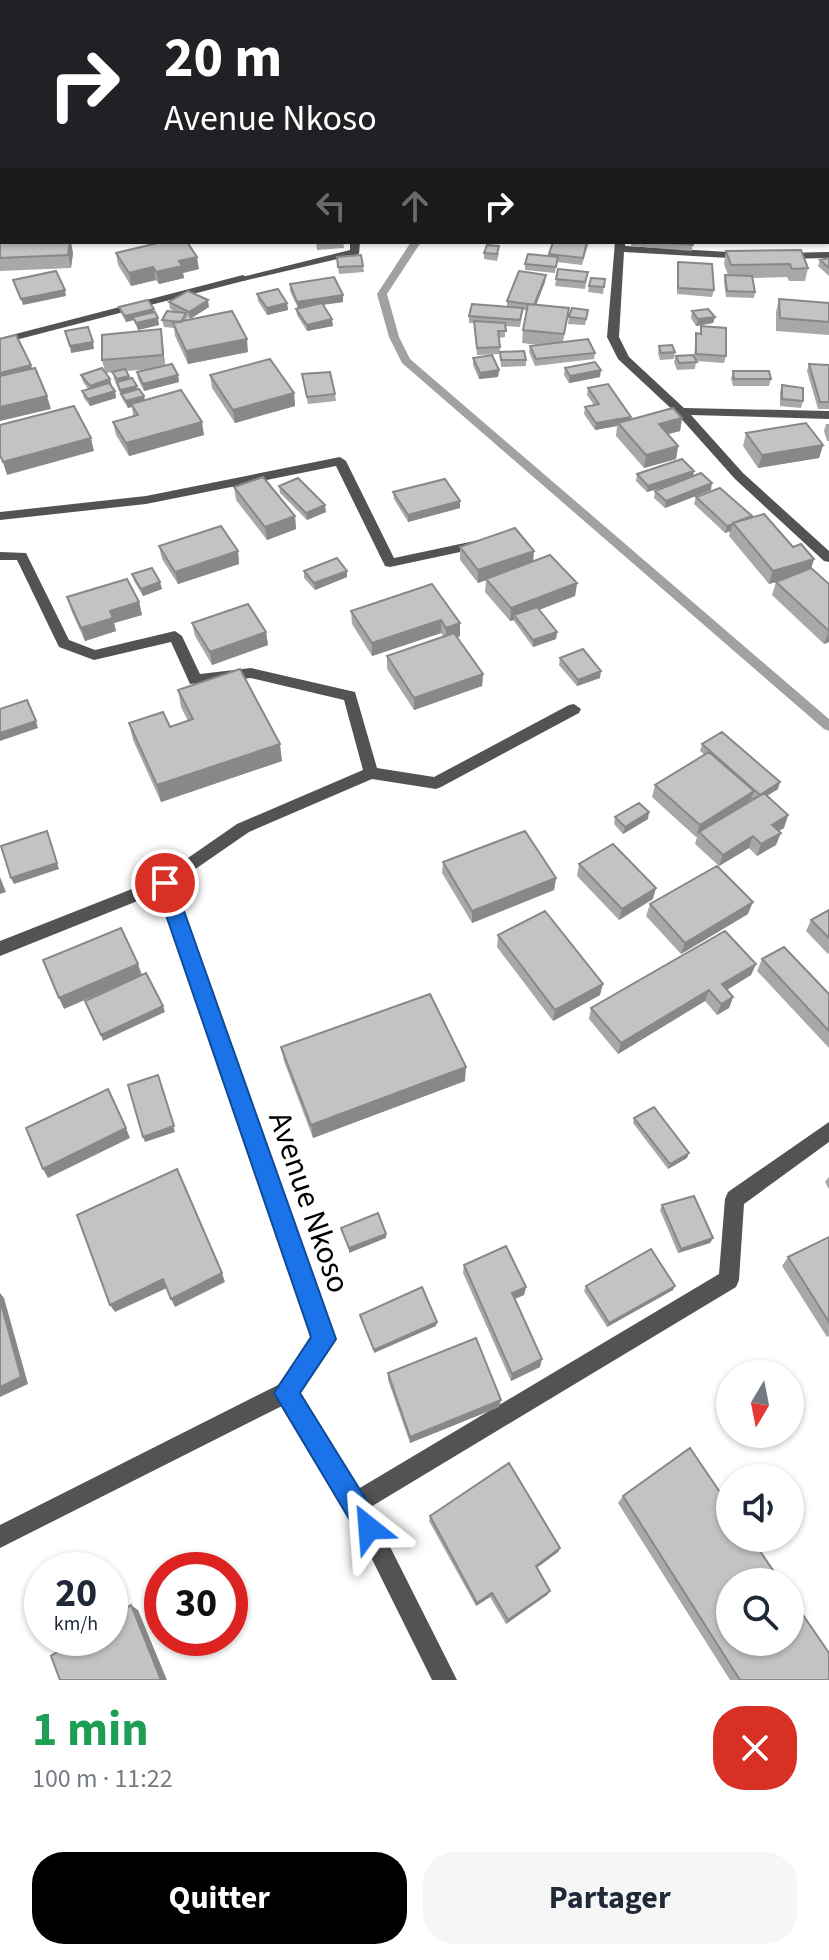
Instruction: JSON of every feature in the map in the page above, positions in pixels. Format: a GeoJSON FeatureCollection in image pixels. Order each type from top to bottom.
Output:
{"type":"FeatureCollection","features":[{"type":"Feature","properties":{"kind":"street"},"geometry":{"type":"LineString","coordinates":[[0,341],[355,252],[355,244]]}},
{"type":"Feature","properties":{"kind":"street"},"geometry":{"type":"LineString","coordinates":[[758,256],[620,246],[613,337],[624,359],[681,411],[739,476],[829,558]]}},
{"type":"Feature","properties":{"kind":"street"},"geometry":{"type":"LineString","coordinates":[[773,256],[829,255]]}},
{"type":"Feature","properties":{"kind":"street"},"geometry":{"type":"LineString","coordinates":[[681,411],[829,415]]}},
{"type":"Feature","properties":{"kind":"street"},"geometry":{"type":"LineString","coordinates":[[0,516],[146,500],[340,461],[390,563],[487,542]]}},
{"type":"Feature","properties":{"kind":"street"},"geometry":{"type":"LineString","coordinates":[[0,556],[21,556],[64,643],[94,655],[175,636],[195,680],[251,673],[350,696],[371,773]]}},
{"type":"Feature","properties":{"kind":"street"},"geometry":{"type":"LineString","coordinates":[[0,949],[165,883],[243,828],[371,773],[436,783],[574,709]]}},
{"type":"Feature","properties":{"kind":"street","name":"Avenue Nkoso"},"geometry":{"type":"LineString","coordinates":[[165,883],[324,1339],[286,1393]]}},
{"type":"Feature","properties":{"kind":"street"},"geometry":{"type":"LineString","coordinates":[[356,1503],[729,1280],[735,1199],[829,1131]]}},
{"type":"Feature","properties":{"kind":"street"},"geometry":{"type":"LineString","coordinates":[[0,1537],[286,1393],[356,1503],[445,1680]]}},
{"type":"Feature","properties":{"kind":"building"},"geometry":{"type":"Polygon","coordinates":[[[0,244],[70,244],[68,255],[0,258],[0,244]]]}},
{"type":"Feature","properties":{"kind":"building"},"geometry":{"type":"Polygon","coordinates":[[[154,244],[188,244],[197,257],[179,261],[182,266],[156,272],[153,267],[129,273],[116,253],[154,244]]]}},
{"type":"Feature","properties":{"kind":"building"},"geometry":{"type":"Polygon","coordinates":[[[552,244],[586,244],[583,258],[549,254],[552,244]]]}},
{"type":"Feature","properties":{"kind":"building"},"geometry":{"type":"Polygon","coordinates":[[[487,245],[499,246],[497,254],[484,253],[487,245]]]}},
{"type":"Feature","properties":{"kind":"building"},"geometry":{"type":"Polygon","coordinates":[[[801,250],[808,268],[792,269],[790,264],[731,265],[726,251],[801,250]]]}},
{"type":"Feature","properties":{"kind":"building"},"geometry":{"type":"Polygon","coordinates":[[[528,254],[558,257],[556,267],[525,264],[528,254]]]}},
{"type":"Feature","properties":{"kind":"building"},"geometry":{"type":"Polygon","coordinates":[[[361,255],[363,266],[338,267],[337,257],[361,255]]]}},
{"type":"Feature","properties":{"kind":"building"},"geometry":{"type":"Polygon","coordinates":[[[829,258],[829,268],[820,260],[829,258]]]}},
{"type":"Feature","properties":{"kind":"building"},"geometry":{"type":"Polygon","coordinates":[[[678,262],[712,264],[714,290],[678,288],[678,262]]]}},
{"type":"Feature","properties":{"kind":"building"},"geometry":{"type":"Polygon","coordinates":[[[558,269],[588,272],[585,282],[556,279],[558,269]]]}},
{"type":"Feature","properties":{"kind":"building"},"geometry":{"type":"Polygon","coordinates":[[[56,271],[65,290],[21,299],[13,280],[56,271]]]}},
{"type":"Feature","properties":{"kind":"building"},"geometry":{"type":"Polygon","coordinates":[[[519,271],[546,275],[534,305],[507,301],[519,271]]]}},
{"type":"Feature","properties":{"kind":"building"},"geometry":{"type":"Polygon","coordinates":[[[725,275],[752,276],[755,292],[727,291],[725,275]]]}},
{"type":"Feature","properties":{"kind":"building"},"geometry":{"type":"Polygon","coordinates":[[[334,277],[343,295],[297,302],[290,284],[334,277]]]}},
{"type":"Feature","properties":{"kind":"building"},"geometry":{"type":"Polygon","coordinates":[[[591,278],[605,279],[604,287],[589,286],[591,278]]]}},
{"type":"Feature","properties":{"kind":"building"},"geometry":{"type":"Polygon","coordinates":[[[278,289],[287,303],[267,308],[257,294],[278,289]]]}},
{"type":"Feature","properties":{"kind":"building"},"geometry":{"type":"Polygon","coordinates":[[[188,291],[208,300],[189,312],[169,302],[188,291]]]}},
{"type":"Feature","properties":{"kind":"building"},"geometry":{"type":"Polygon","coordinates":[[[779,299],[829,303],[829,322],[780,318],[779,299]]]}},
{"type":"Feature","properties":{"kind":"building"},"geometry":{"type":"Polygon","coordinates":[[[148,300],[154,309],[125,316],[119,307],[148,300]]]}},
{"type":"Feature","properties":{"kind":"building"},"geometry":{"type":"Polygon","coordinates":[[[322,303],[332,319],[307,325],[296,309],[322,303]]]}},
{"type":"Feature","properties":{"kind":"building"},"geometry":{"type":"Polygon","coordinates":[[[472,304],[523,308],[520,320],[469,316],[472,304]]]}},
{"type":"Feature","properties":{"kind":"building"},"geometry":{"type":"Polygon","coordinates":[[[528,304],[569,308],[564,334],[523,330],[528,304]]]}},
{"type":"Feature","properties":{"kind":"building"},"geometry":{"type":"Polygon","coordinates":[[[572,308],[588,310],[586,319],[569,317],[572,308]]]}},
{"type":"Feature","properties":{"kind":"building"},"geometry":{"type":"Polygon","coordinates":[[[708,309],[715,317],[698,319],[692,311],[708,309]]]}},
{"type":"Feature","properties":{"kind":"building"},"geometry":{"type":"Polygon","coordinates":[[[167,311],[186,313],[181,322],[162,320],[167,311]]]}},
{"type":"Feature","properties":{"kind":"building"},"geometry":{"type":"Polygon","coordinates":[[[232,311],[247,339],[186,351],[173,323],[232,311]]]}},
{"type":"Feature","properties":{"kind":"building"},"geometry":{"type":"Polygon","coordinates":[[[155,312],[158,318],[136,323],[133,317],[155,312]]]}},
{"type":"Feature","properties":{"kind":"building"},"geometry":{"type":"Polygon","coordinates":[[[474,321],[505,323],[506,331],[498,331],[500,347],[477,348],[474,321]]]}},
{"type":"Feature","properties":{"kind":"building"},"geometry":{"type":"Polygon","coordinates":[[[701,326],[726,328],[726,356],[696,354],[696,333],[701,334],[701,326]]]}},
{"type":"Feature","properties":{"kind":"building"},"geometry":{"type":"Polygon","coordinates":[[[88,327],[93,342],[70,346],[65,331],[88,327]]]}},
{"type":"Feature","properties":{"kind":"building"},"geometry":{"type":"Polygon","coordinates":[[[161,329],[163,355],[102,360],[102,335],[161,329]]]}},
{"type":"Feature","properties":{"kind":"building"},"geometry":{"type":"Polygon","coordinates":[[[16,335],[31,365],[0,373],[0,339],[16,335]]]}},
{"type":"Feature","properties":{"kind":"building"},"geometry":{"type":"Polygon","coordinates":[[[588,339],[595,353],[536,359],[530,346],[588,339]]]}},
{"type":"Feature","properties":{"kind":"building"},"geometry":{"type":"Polygon","coordinates":[[[672,345],[675,352],[661,353],[659,346],[672,345]]]}},
{"type":"Feature","properties":{"kind":"building"},"geometry":{"type":"Polygon","coordinates":[[[524,351],[526,360],[501,360],[500,352],[524,351]]]}},
{"type":"Feature","properties":{"kind":"building"},"geometry":{"type":"Polygon","coordinates":[[[492,355],[499,370],[480,373],[473,358],[492,355]]]}},
{"type":"Feature","properties":{"kind":"building"},"geometry":{"type":"Polygon","coordinates":[[[693,355],[697,362],[679,363],[676,356],[693,355]]]}},
{"type":"Feature","properties":{"kind":"building"},"geometry":{"type":"Polygon","coordinates":[[[270,359],[294,393],[233,410],[210,375],[270,359]]]}},
{"type":"Feature","properties":{"kind":"building"},"geometry":{"type":"Polygon","coordinates":[[[595,362],[601,370],[570,376],[565,368],[595,362]]]}},
{"type":"Feature","properties":{"kind":"building"},"geometry":{"type":"Polygon","coordinates":[[[172,364],[178,375],[143,384],[137,372],[172,364]]]}},
{"type":"Feature","properties":{"kind":"building"},"geometry":{"type":"Polygon","coordinates":[[[809,364],[829,365],[829,402],[820,402],[809,364]]]}},
{"type":"Feature","properties":{"kind":"building"},"geometry":{"type":"Polygon","coordinates":[[[35,368],[47,396],[0,407],[0,376],[35,368]]]}},
{"type":"Feature","properties":{"kind":"building"},"geometry":{"type":"Polygon","coordinates":[[[102,368],[110,379],[90,386],[81,375],[102,368]]]}},
{"type":"Feature","properties":{"kind":"building"},"geometry":{"type":"Polygon","coordinates":[[[125,369],[129,376],[117,379],[112,372],[125,369]]]}},
{"type":"Feature","properties":{"kind":"building"},"geometry":{"type":"Polygon","coordinates":[[[733,371],[769,371],[771,379],[734,379],[733,371]]]}},
{"type":"Feature","properties":{"kind":"building"},"geometry":{"type":"Polygon","coordinates":[[[330,372],[335,394],[307,397],[302,374],[330,372]]]}},
{"type":"Feature","properties":{"kind":"building"},"geometry":{"type":"Polygon","coordinates":[[[132,378],[137,386],[120,390],[117,382],[132,378]]]}},
{"type":"Feature","properties":{"kind":"building"},"geometry":{"type":"Polygon","coordinates":[[[109,383],[115,391],[88,399],[82,391],[109,383]]]}},
{"type":"Feature","properties":{"kind":"building"},"geometry":{"type":"Polygon","coordinates":[[[608,384],[631,417],[596,423],[585,407],[599,404],[588,388],[608,384]]]}},
{"type":"Feature","properties":{"kind":"building"},"geometry":{"type":"Polygon","coordinates":[[[782,385],[803,388],[803,401],[782,399],[782,385]]]}},
{"type":"Feature","properties":{"kind":"building"},"geometry":{"type":"Polygon","coordinates":[[[139,389],[144,396],[126,401],[121,394],[139,389]]]}},
{"type":"Feature","properties":{"kind":"building"},"geometry":{"type":"Polygon","coordinates":[[[181,390],[202,422],[126,443],[113,422],[138,415],[131,404],[181,390]]]}},
{"type":"Feature","properties":{"kind":"building"},"geometry":{"type":"Polygon","coordinates":[[[74,406],[91,438],[3,462],[0,455],[0,425],[74,406]]]}},
{"type":"Feature","properties":{"kind":"building"},"geometry":{"type":"Polygon","coordinates":[[[673,408],[682,418],[659,424],[678,446],[646,455],[618,423],[673,408]]]}},
{"type":"Feature","properties":{"kind":"building"},"geometry":{"type":"Polygon","coordinates":[[[806,423],[823,445],[762,455],[746,433],[806,423]]]}},
{"type":"Feature","properties":{"kind":"building"},"geometry":{"type":"Polygon","coordinates":[[[682,459],[694,471],[648,486],[637,474],[682,459]]]}},
{"type":"Feature","properties":{"kind":"building"},"geometry":{"type":"Polygon","coordinates":[[[701,473],[712,483],[666,501],[655,491],[701,473]]]}},
{"type":"Feature","properties":{"kind":"building"},"geometry":{"type":"Polygon","coordinates":[[[263,477],[295,516],[265,527],[234,487],[263,477]]]}},
{"type":"Feature","properties":{"kind":"building"},"geometry":{"type":"Polygon","coordinates":[[[298,478],[325,505],[306,513],[279,486],[298,478]]]}},
{"type":"Feature","properties":{"kind":"building"},"geometry":{"type":"Polygon","coordinates":[[[445,479],[460,501],[408,515],[393,492],[445,479]]]}},
{"type":"Feature","properties":{"kind":"building"},"geometry":{"type":"Polygon","coordinates":[[[720,488],[752,516],[727,526],[696,497],[720,488]]]}},
{"type":"Feature","properties":{"kind":"building"},"geometry":{"type":"Polygon","coordinates":[[[764,514],[793,547],[801,544],[814,559],[773,571],[733,523],[764,514]]]}},
{"type":"Feature","properties":{"kind":"building"},"geometry":{"type":"Polygon","coordinates":[[[221,526],[238,551],[175,572],[159,546],[221,526]]]}},
{"type":"Feature","properties":{"kind":"building"},"geometry":{"type":"Polygon","coordinates":[[[515,528],[534,551],[478,570],[460,547],[515,528]]]}},
{"type":"Feature","properties":{"kind":"building"},"geometry":{"type":"Polygon","coordinates":[[[550,555],[577,583],[511,608],[486,579],[550,555]]]}},
{"type":"Feature","properties":{"kind":"building"},"geometry":{"type":"Polygon","coordinates":[[[337,558],[347,571],[314,583],[304,571],[337,558]]]}},
{"type":"Feature","properties":{"kind":"building"},"geometry":{"type":"Polygon","coordinates":[[[152,568],[160,582],[141,589],[132,574],[152,568]]]}},
{"type":"Feature","properties":{"kind":"building"},"geometry":{"type":"Polygon","coordinates":[[[811,568],[829,584],[829,631],[776,582],[811,568]]]}},
{"type":"Feature","properties":{"kind":"building"},"geometry":{"type":"Polygon","coordinates":[[[127,579],[139,602],[110,611],[113,618],[81,628],[67,597],[127,579]]]}},
{"type":"Feature","properties":{"kind":"building"},"geometry":{"type":"Polygon","coordinates":[[[432,584],[460,623],[446,628],[441,620],[372,643],[351,611],[432,584]]]}},
{"type":"Feature","properties":{"kind":"building"},"geometry":{"type":"Polygon","coordinates":[[[248,604],[266,632],[210,652],[192,623],[248,604]]]}},
{"type":"Feature","properties":{"kind":"building"},"geometry":{"type":"Polygon","coordinates":[[[537,607],[557,632],[533,640],[514,615],[537,607]]]}},
{"type":"Feature","properties":{"kind":"building"},"geometry":{"type":"Polygon","coordinates":[[[454,633],[483,674],[414,698],[387,656],[454,633]]]}},
{"type":"Feature","properties":{"kind":"building"},"geometry":{"type":"Polygon","coordinates":[[[583,649],[601,671],[578,680],[560,658],[583,649]]]}},
{"type":"Feature","properties":{"kind":"building"},"geometry":{"type":"Polygon","coordinates":[[[240,669],[280,744],[157,785],[129,723],[163,712],[170,727],[193,719],[178,690],[240,669]]]}},
{"type":"Feature","properties":{"kind":"building"},"geometry":{"type":"Polygon","coordinates":[[[27,700],[36,721],[0,733],[0,709],[27,700]]]}},
{"type":"Feature","properties":{"kind":"building"},"geometry":{"type":"Polygon","coordinates":[[[722,732],[780,782],[760,795],[702,744],[722,732]]]}},
{"type":"Feature","properties":{"kind":"building"},"geometry":{"type":"Polygon","coordinates":[[[709,752],[754,791],[700,825],[655,785],[709,752]]]}},
{"type":"Feature","properties":{"kind":"building"},"geometry":{"type":"Polygon","coordinates":[[[764,793],[788,815],[772,825],[781,833],[761,844],[753,836],[723,855],[699,832],[764,793]]]}},
{"type":"Feature","properties":{"kind":"building"},"geometry":{"type":"Polygon","coordinates":[[[639,803],[649,812],[625,827],[615,817],[639,803]]]}},
{"type":"Feature","properties":{"kind":"building"},"geometry":{"type":"Polygon","coordinates":[[[47,831],[57,863],[11,878],[1,846],[47,831]]]}},
{"type":"Feature","properties":{"kind":"building"},"geometry":{"type":"Polygon","coordinates":[[[525,831],[556,878],[472,911],[443,862],[525,831]]]}},
{"type":"Feature","properties":{"kind":"building"},"geometry":{"type":"Polygon","coordinates":[[[613,844],[656,888],[622,909],[579,864],[613,844]]]}},
{"type":"Feature","properties":{"kind":"building"},"geometry":{"type":"Polygon","coordinates":[[[717,866],[753,902],[685,943],[650,904],[717,866]]]}},
{"type":"Feature","properties":{"kind":"building"},"geometry":{"type":"Polygon","coordinates":[[[829,910],[829,938],[811,920],[829,910]]]}},
{"type":"Feature","properties":{"kind":"building"},"geometry":{"type":"Polygon","coordinates":[[[545,911],[603,984],[555,1010],[498,935],[545,911]]]}},
{"type":"Feature","properties":{"kind":"building"},"geometry":{"type":"Polygon","coordinates":[[[121,928],[138,964],[59,998],[43,960],[121,928]]]}},
{"type":"Feature","properties":{"kind":"building"},"geometry":{"type":"Polygon","coordinates":[[[725,931],[756,964],[722,984],[733,997],[721,1004],[709,990],[621,1043],[591,1008],[725,931]]]}},
{"type":"Feature","properties":{"kind":"building"},"geometry":{"type":"Polygon","coordinates":[[[784,947],[829,994],[829,1031],[762,959],[784,947]]]}},
{"type":"Feature","properties":{"kind":"building"},"geometry":{"type":"Polygon","coordinates":[[[146,973],[163,1006],[101,1035],[85,1001],[146,973]]]}},
{"type":"Feature","properties":{"kind":"building"},"geometry":{"type":"Polygon","coordinates":[[[430,994],[466,1067],[311,1125],[281,1047],[430,994]]]}},
{"type":"Feature","properties":{"kind":"building"},"geometry":{"type":"Polygon","coordinates":[[[158,1075],[174,1126],[143,1137],[128,1085],[158,1075]]]}},
{"type":"Feature","properties":{"kind":"building"},"geometry":{"type":"Polygon","coordinates":[[[108,1089],[126,1128],[43,1169],[26,1128],[108,1089]]]}},
{"type":"Feature","properties":{"kind":"building"},"geometry":{"type":"Polygon","coordinates":[[[654,1107],[689,1153],[670,1164],[634,1118],[654,1107]]]}},
{"type":"Feature","properties":{"kind":"building"},"geometry":{"type":"Polygon","coordinates":[[[177,1169],[222,1273],[171,1299],[163,1279],[110,1305],[77,1215],[177,1169]]]}},
{"type":"Feature","properties":{"kind":"building"},"geometry":{"type":"Polygon","coordinates":[[[694,1196],[713,1238],[681,1249],[662,1205],[694,1196]]]}},
{"type":"Feature","properties":{"kind":"building"},"geometry":{"type":"Polygon","coordinates":[[[378,1213],[386,1234],[349,1248],[341,1228],[378,1213]]]}},
{"type":"Feature","properties":{"kind":"building"},"geometry":{"type":"Polygon","coordinates":[[[829,1237],[829,1322],[788,1257],[829,1237]]]}},
{"type":"Feature","properties":{"kind":"building"},"geometry":{"type":"Polygon","coordinates":[[[506,1246],[526,1287],[512,1293],[542,1359],[512,1374],[464,1265],[506,1246]]]}},
{"type":"Feature","properties":{"kind":"building"},"geometry":{"type":"Polygon","coordinates":[[[651,1249],[675,1286],[609,1323],[586,1286],[651,1249]]]}},
{"type":"Feature","properties":{"kind":"building"},"geometry":{"type":"Polygon","coordinates":[[[422,1287],[437,1322],[374,1350],[360,1315],[422,1287]]]}},
{"type":"Feature","properties":{"kind":"building"},"geometry":{"type":"Polygon","coordinates":[[[0,1300],[21,1377],[0,1387],[0,1300]]]}},
{"type":"Feature","properties":{"kind":"building"},"geometry":{"type":"Polygon","coordinates":[[[476,1338],[501,1400],[410,1437],[388,1373],[476,1338]]]}},
{"type":"Feature","properties":{"kind":"building"},"geometry":{"type":"Polygon","coordinates":[[[690,1448],[716,1486],[716,1552],[761,1552],[771,1568],[716,1568],[716,1642],[623,1496],[690,1448]]]}},
{"type":"Feature","properties":{"kind":"building"},"geometry":{"type":"Polygon","coordinates":[[[509,1463],[560,1548],[536,1566],[550,1591],[508,1620],[492,1593],[477,1603],[430,1516],[509,1463]]]}},
{"type":"Feature","properties":{"kind":"building"},"geometry":{"type":"Polygon","coordinates":[[[131,1605],[144,1638],[144,1656],[151,1656],[161,1680],[60,1680],[51,1656],[128,1656],[128,1607],[131,1605]]]}},
{"type":"Feature","properties":{"kind":"building"},"geometry":{"type":"Polygon","coordinates":[[[804,1616],[829,1653],[829,1680],[740,1680],[725,1656],[804,1656],[804,1616]]]}},
{"type":"Feature","properties":{"kind":"waterway"},"geometry":{"type":"LineString","coordinates":[[415,244],[382,294],[394,337],[406,361],[829,726]]}},
{"type":"Feature","properties":{"kind":"route"},"geometry":{"type":"LineString","coordinates":[[165,883],[324,1339],[286,1393],[369,1528]]}}]}
